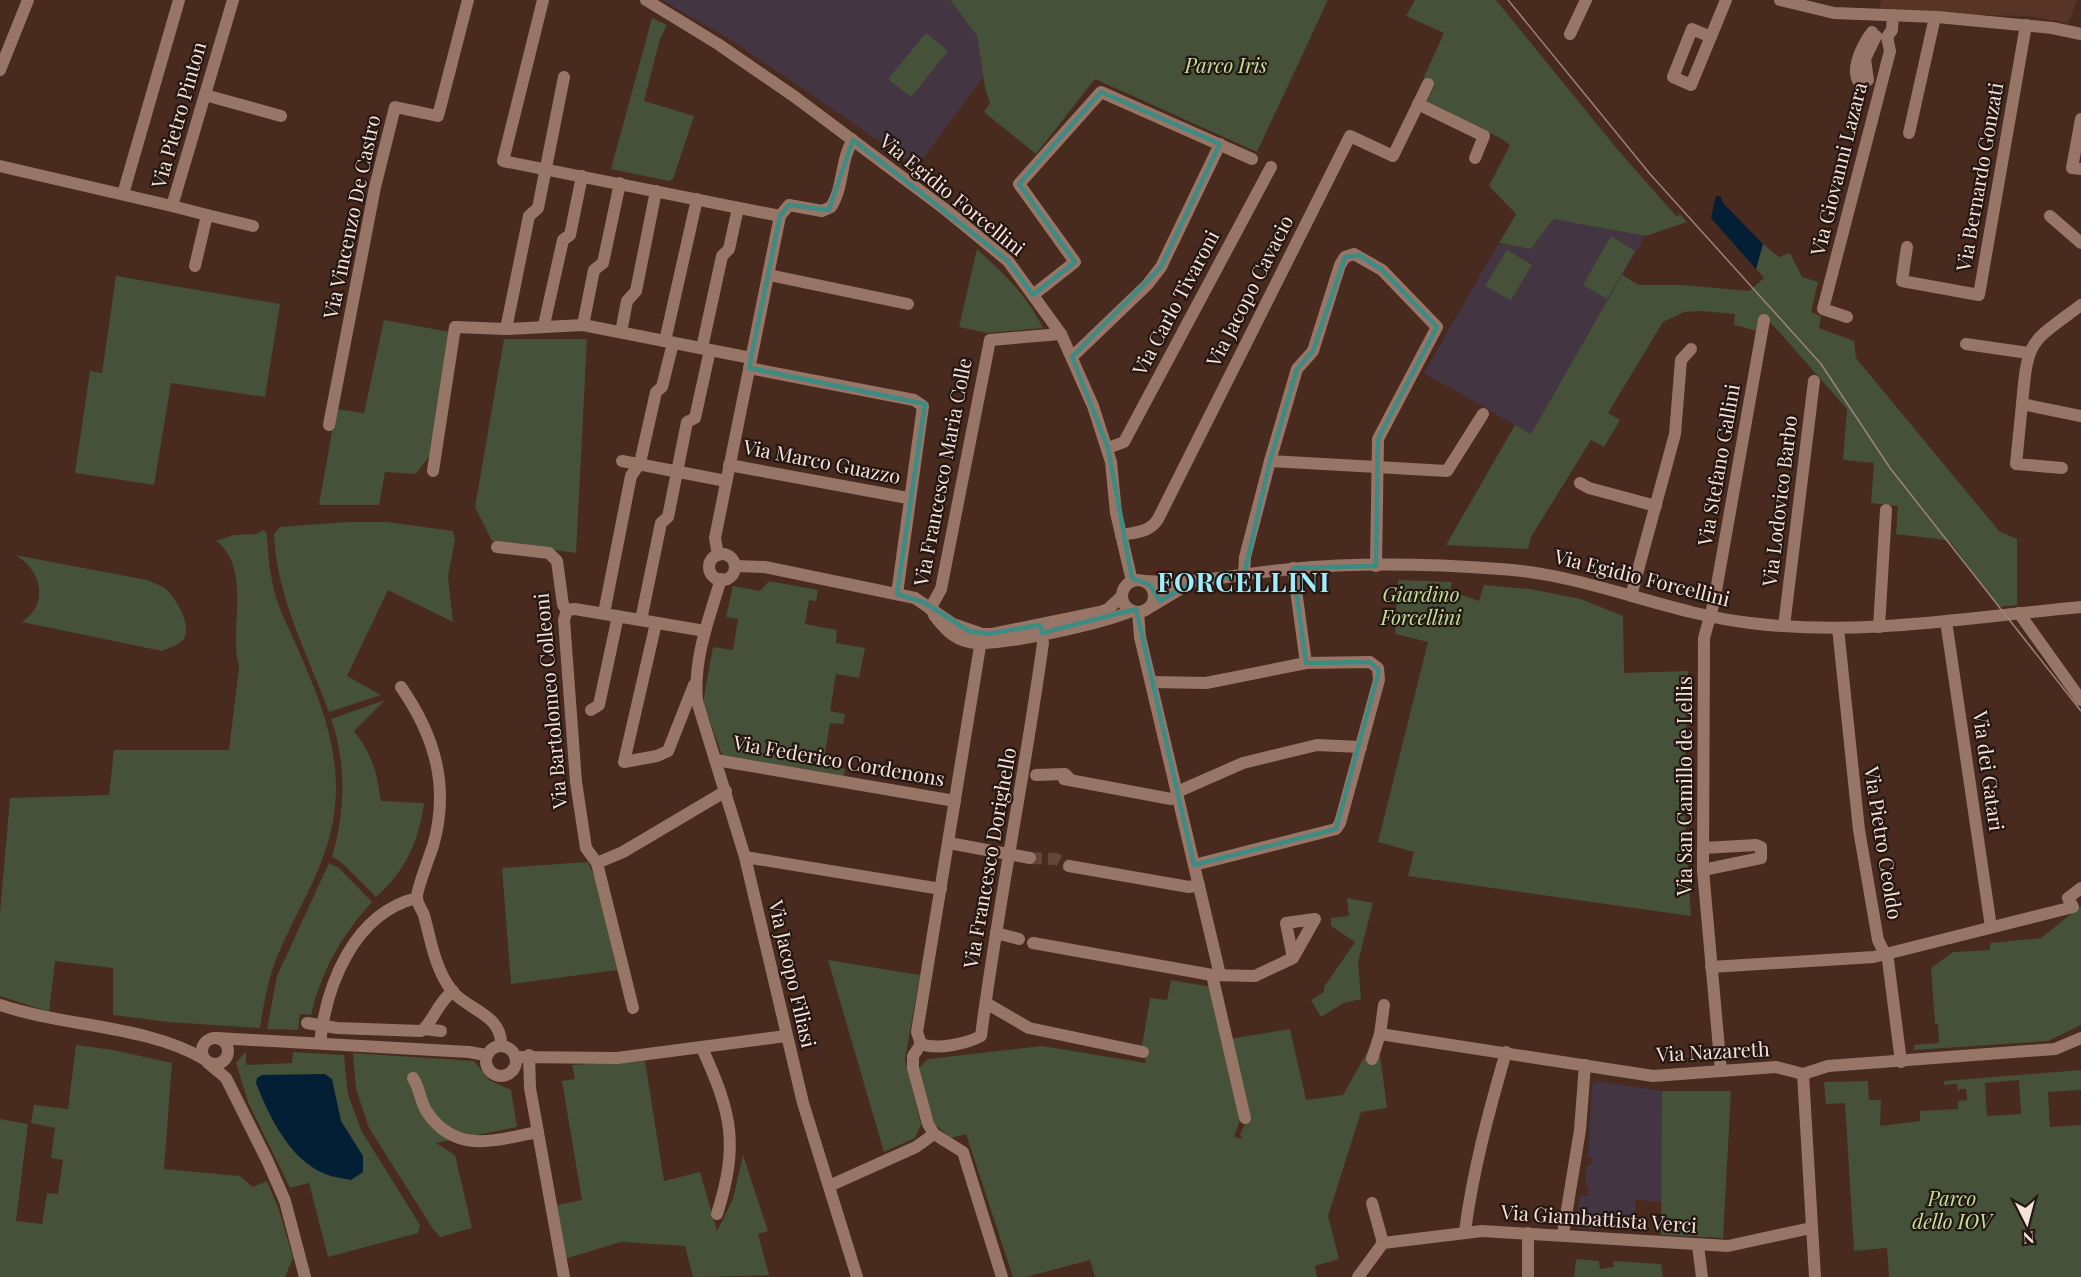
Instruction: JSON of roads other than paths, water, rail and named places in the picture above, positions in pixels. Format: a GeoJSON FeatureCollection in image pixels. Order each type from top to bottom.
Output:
{"type":"FeatureCollection","features":[{"type":"Feature","properties":{"kind":"street"},"geometry":{"type":"LineString","coordinates":[[2,63],[28,0]]}},
{"type":"Feature","properties":{"kind":"street"},"geometry":{"type":"LineString","coordinates":[[123,194],[179,0]]}},
{"type":"Feature","properties":{"kind":"street","name":"Via Pietro Pinton"},"geometry":{"type":"LineString","coordinates":[[233,0],[172,206],[253,226]]}},
{"type":"Feature","properties":{"kind":"street","name":"Via Vincenzo De Castro"},"geometry":{"type":"LineString","coordinates":[[329,425],[375,187],[396,107],[438,116],[468,0]]}},
{"type":"Feature","properties":{"kind":"street"},"geometry":{"type":"LineString","coordinates":[[543,0],[503,161],[780,216]]}},
{"type":"Feature","properties":{"kind":"street","name":"Via Egidio Forcellini"},"geometry":{"type":"LineString","coordinates":[[646,0],[718,44],[853,140],[1008,261],[1061,334],[1072,357],[1108,448],[1121,535],[1139,581],[1193,582],[1293,568],[1376,566],[1527,571],[1581,581],[1710,616],[1749,623],[1838,628],[1879,627],[2081,607]]}},
{"type":"Feature","properties":{"kind":"street"},"geometry":{"type":"LineString","coordinates":[[1570,34],[1586,0]]}},
{"type":"Feature","properties":{"kind":"street"},"geometry":{"type":"LineString","coordinates":[[1711,37],[1726,0]]}},
{"type":"Feature","properties":{"kind":"street"},"geometry":{"type":"LineString","coordinates":[[1780,0],[1834,13],[2026,24],[2081,34]]}},
{"type":"Feature","properties":{"kind":"street"},"geometry":{"type":"LineString","coordinates":[[1870,15],[1878,35]]}},
{"type":"Feature","properties":{"kind":"street","name":"Via Giovanni Lazara"},"geometry":{"type":"LineString","coordinates":[[1847,317],[1823,309],[1890,51],[1878,35],[1892,30],[1893,15]]}},
{"type":"Feature","properties":{"kind":"street"},"geometry":{"type":"LineString","coordinates":[[1909,133],[1935,17]]}},
{"type":"Feature","properties":{"kind":"street","name":"Via Bernardo Gonzati"},"geometry":{"type":"LineString","coordinates":[[1907,247],[1902,281],[1979,295],[2026,24]]}},
{"type":"Feature","properties":{"kind":"street"},"geometry":{"type":"LineString","coordinates":[[506,329],[529,216],[538,208],[564,77]]}},
{"type":"Feature","properties":{"kind":"street","name":"Via Jacopo Cavacio"},"geometry":{"type":"LineString","coordinates":[[1121,535],[1144,531],[1153,526],[1158,519],[1350,136],[1393,156],[1428,84]]}},
{"type":"Feature","properties":{"kind":"street"},"geometry":{"type":"LineString","coordinates":[[1033,295],[1075,262],[1019,184],[1101,93],[1252,159]]}},
{"type":"Feature","properties":{"kind":"street"},"geometry":{"type":"LineString","coordinates":[[205,95],[281,116]]}},
{"type":"Feature","properties":{"kind":"street"},"geometry":{"type":"LineString","coordinates":[[1418,104],[1484,136],[1474,158]]}},
{"type":"Feature","properties":{"kind":"street"},"geometry":{"type":"LineString","coordinates":[[2076,169],[2081,119]]}},
{"type":"Feature","properties":{"kind":"street"},"geometry":{"type":"LineString","coordinates":[[718,555],[715,538],[780,216],[789,205],[822,210],[831,207],[846,153],[853,140]]}},
{"type":"Feature","properties":{"kind":"street"},"geometry":{"type":"LineString","coordinates":[[1072,357],[1147,285],[1161,267],[1220,144]]}},
{"type":"Feature","properties":{"kind":"street"},"geometry":{"type":"LineString","coordinates":[[0,166],[172,206]]}},
{"type":"Feature","properties":{"kind":"street","name":"Via Carlo Tivaroni"},"geometry":{"type":"LineString","coordinates":[[1108,448],[1124,442],[1271,167]]}},
{"type":"Feature","properties":{"kind":"street"},"geometry":{"type":"LineString","coordinates":[[544,325],[562,240],[570,235],[582,176]]}},
{"type":"Feature","properties":{"kind":"street"},"geometry":{"type":"LineString","coordinates":[[583,325],[594,270],[603,263],[620,183]]}},
{"type":"Feature","properties":{"kind":"street"},"geometry":{"type":"LineString","coordinates":[[621,332],[627,301],[636,291],[656,191]]}},
{"type":"Feature","properties":{"kind":"street"},"geometry":{"type":"LineString","coordinates":[[604,613],[632,476],[640,463],[656,392],[662,387],[697,199]]}},
{"type":"Feature","properties":{"kind":"street"},"geometry":{"type":"LineString","coordinates":[[640,620],[661,523],[668,517],[687,422],[695,418],[722,256],[729,249],[738,208]]}},
{"type":"Feature","properties":{"kind":"street"},"geometry":{"type":"LineString","coordinates":[[195,266],[207,215]]}},
{"type":"Feature","properties":{"kind":"street"},"geometry":{"type":"LineString","coordinates":[[2050,216],[2081,243]]}},
{"type":"Feature","properties":{"kind":"street"},"geometry":{"type":"LineString","coordinates":[[1244,575],[1245,557],[1270,461],[1298,369],[1313,351],[1340,265],[1348,255],[1359,255],[1382,270],[1437,327],[1378,439],[1376,566]]}},
{"type":"Feature","properties":{"kind":"street"},"geometry":{"type":"LineString","coordinates":[[769,275],[908,304]]}},
{"type":"Feature","properties":{"kind":"street"},"geometry":{"type":"LineString","coordinates":[[2062,468],[2016,464],[2022,404],[2028,353],[2037,338],[2081,305]]}},
{"type":"Feature","properties":{"kind":"street","name":"Via Stefano Gallini"},"geometry":{"type":"LineString","coordinates":[[1710,616],[1764,320]]}},
{"type":"Feature","properties":{"kind":"street"},"geometry":{"type":"LineString","coordinates":[[433,471],[455,327],[506,329],[544,325],[583,325],[706,349],[750,363],[919,402],[923,411],[908,498],[897,594]]}},
{"type":"Feature","properties":{"kind":"street","name":"Via Francesco Maria Colle"},"geometry":{"type":"LineString","coordinates":[[930,609],[941,589],[990,340],[1061,334]]}},
{"type":"Feature","properties":{"kind":"street"},"geometry":{"type":"LineString","coordinates":[[1966,344],[2028,353]]}},
{"type":"Feature","properties":{"kind":"street"},"geometry":{"type":"LineString","coordinates":[[1631,596],[1675,434],[1681,360],[1691,349]]}},
{"type":"Feature","properties":{"kind":"street","name":"Via Lodovico Barbo"},"geometry":{"type":"LineString","coordinates":[[1784,626],[1814,381]]}},
{"type":"Feature","properties":{"kind":"street"},"geometry":{"type":"LineString","coordinates":[[2022,404],[2081,416]]}},
{"type":"Feature","properties":{"kind":"street"},"geometry":{"type":"LineString","coordinates":[[1270,461],[1447,471],[1483,414]]}},
{"type":"Feature","properties":{"kind":"street"},"geometry":{"type":"LineString","coordinates":[[622,460],[726,481]]}},
{"type":"Feature","properties":{"kind":"street","name":"Via Marco Guazzo"},"geometry":{"type":"LineString","coordinates":[[729,465],[908,498]]}},
{"type":"Feature","properties":{"kind":"street"},"geometry":{"type":"LineString","coordinates":[[1581,483],[1589,488],[1656,506]]}},
{"type":"Feature","properties":{"kind":"street"},"geometry":{"type":"LineString","coordinates":[[1879,627],[1886,510]]}},
{"type":"Feature","properties":{"kind":"street","name":"Via Bartolomeo Colleoni"},"geometry":{"type":"LineString","coordinates":[[497,547],[549,553],[555,556],[559,568],[563,605],[567,610],[564,620],[576,782],[586,848],[597,863],[633,1008]]}},
{"type":"Feature","properties":{"kind":"street"},"geometry":{"type":"LineString","coordinates":[[718,555],[731,557],[735,566],[730,577],[721,579],[711,573],[710,567],[711,561],[718,555]]}},
{"type":"Feature","properties":{"kind":"street"},"geometry":{"type":"LineString","coordinates":[[735,566],[765,567],[915,598],[953,624],[981,638],[992,634],[1041,629],[1100,612],[1108,609],[1122,597]]}},
{"type":"Feature","properties":{"kind":"street"},"geometry":{"type":"LineString","coordinates":[[1293,568],[1306,663]]}},
{"type":"Feature","properties":{"kind":"street","name":"Via Jacopo Filiasi"},"geometry":{"type":"LineString","coordinates":[[656,623],[624,762],[657,756],[668,751],[696,678],[705,631],[721,579]]}},
{"type":"Feature","properties":{"kind":"street"},"geometry":{"type":"LineString","coordinates":[[1140,610],[1124,604],[1122,597],[1124,587],[1139,581],[1153,590],[1154,596],[1140,610],[1140,637],[1194,865],[1245,1119]]}},
{"type":"Feature","properties":{"kind":"street","name":"Via Egidio Forcellini"},"geometry":{"type":"LineString","coordinates":[[1041,629],[1140,610],[1193,582]]}},
{"type":"Feature","properties":{"kind":"street"},"geometry":{"type":"LineString","coordinates":[[567,610],[604,613],[705,631]]}},
{"type":"Feature","properties":{"kind":"street"},"geometry":{"type":"LineString","coordinates":[[2019,614],[2081,700]]}},
{"type":"Feature","properties":{"kind":"street"},"geometry":{"type":"LineString","coordinates":[[591,710],[599,705],[618,616]]}},
{"type":"Feature","properties":{"kind":"street","name":"Via San Camillo de Lellis"},"geometry":{"type":"LineString","coordinates":[[1710,616],[1704,638],[1703,870],[1721,1071]]}},
{"type":"Feature","properties":{"kind":"street","name":"Via dei Gatari"},"geometry":{"type":"LineString","coordinates":[[1946,621],[1991,927]]}},
{"type":"Feature","properties":{"kind":"street","name":"Via Pietro Ceoldo"},"geometry":{"type":"LineString","coordinates":[[1838,628],[1860,831],[1878,940],[1889,968],[1900,1062]]}},
{"type":"Feature","properties":{"kind":"street","name":"Via Francesco Dorighello"},"geometry":{"type":"LineString","coordinates":[[921,1044],[929,1047],[974,1040],[981,1036],[996,933],[1011,855],[1032,774],[1043,643],[1041,629]]}},
{"type":"Feature","properties":{"kind":"street","name":"Via Federico Cordenons"},"geometry":{"type":"LineString","coordinates":[[934,1134],[928,1124],[913,1068],[913,1056],[921,1044],[917,1032],[981,638]]}},
{"type":"Feature","properties":{"kind":"street"},"geometry":{"type":"LineString","coordinates":[[1152,682],[1206,683],[1306,663],[1370,662],[1378,668],[1379,680],[1340,824],[1336,829],[1194,865]]}},
{"type":"Feature","properties":{"kind":"street","name":"Via Jacopo Filiasi"},"geometry":{"type":"LineString","coordinates":[[696,678],[697,701],[745,857],[806,1114],[858,1277]]}},
{"type":"Feature","properties":{"kind":"street"},"geometry":{"type":"LineString","coordinates":[[401,687],[431,740],[440,777],[439,825],[417,898],[433,951],[453,991],[493,1022],[500,1032],[501,1046]]}},
{"type":"Feature","properties":{"kind":"street"},"geometry":{"type":"LineString","coordinates":[[1032,774],[1065,774],[1068,780],[1171,799],[1243,764],[1317,745],[1361,747]]}},
{"type":"Feature","properties":{"kind":"street","name":"Via Federico Cordenons"},"geometry":{"type":"LineString","coordinates":[[716,760],[955,801]]}},
{"type":"Feature","properties":{"kind":"street"},"geometry":{"type":"LineString","coordinates":[[597,863],[623,852],[726,791]]}},
{"type":"Feature","properties":{"kind":"street"},"geometry":{"type":"LineString","coordinates":[[949,843],[1030,858]]}},
{"type":"Feature","properties":{"kind":"street","name":"Via San Camillo de Lellis"},"geometry":{"type":"LineString","coordinates":[[1703,848],[1761,846],[1761,858],[1703,870]]}},
{"type":"Feature","properties":{"kind":"street"},"geometry":{"type":"LineString","coordinates":[[745,857],[940,889]]}},
{"type":"Feature","properties":{"kind":"street"},"geometry":{"type":"LineString","coordinates":[[1069,866],[1189,887],[1198,885]]}},
{"type":"Feature","properties":{"kind":"street"},"geometry":{"type":"LineString","coordinates":[[1711,967],[1885,955],[2073,907],[2068,898],[2081,888]]}},
{"type":"Feature","properties":{"kind":"street"},"geometry":{"type":"LineString","coordinates":[[320,1043],[332,987],[358,939],[388,909],[417,898]]}},
{"type":"Feature","properties":{"kind":"street"},"geometry":{"type":"LineString","coordinates":[[996,933],[1019,939]]}},
{"type":"Feature","properties":{"kind":"street"},"geometry":{"type":"LineString","coordinates":[[1033,943],[1216,975],[1262,974],[1293,958]]}},
{"type":"Feature","properties":{"kind":"street"},"geometry":{"type":"LineString","coordinates":[[424,1029],[441,1001],[453,991]]}},
{"type":"Feature","properties":{"kind":"street"},"geometry":{"type":"LineString","coordinates":[[986,1004],[1029,1028],[1143,1052]]}},
{"type":"Feature","properties":{"kind":"street"},"geometry":{"type":"LineString","coordinates":[[1372,1059],[1380,1034],[1384,1005]]}},
{"type":"Feature","properties":{"kind":"street"},"geometry":{"type":"LineString","coordinates":[[1,1009],[176,1044],[206,1061],[226,1078],[285,1202],[305,1277]]}},
{"type":"Feature","properties":{"kind":"street"},"geometry":{"type":"LineString","coordinates":[[307,1023],[417,1032],[424,1029],[441,1031]]}},
{"type":"Feature","properties":{"kind":"street","name":"Via Nazareth"},"geometry":{"type":"LineString","coordinates":[[1380,1034],[1653,1076],[1776,1067],[1803,1074],[1828,1066],[2055,1049],[2081,1038]]}},
{"type":"Feature","properties":{"kind":"street"},"geometry":{"type":"LineString","coordinates":[[515,1057],[529,1055],[617,1058],[786,1036]]}},
{"type":"Feature","properties":{"kind":"street"},"geometry":{"type":"LineString","coordinates":[[176,1044],[213,1039],[320,1043],[486,1055]]}},
{"type":"Feature","properties":{"kind":"street"},"geometry":{"type":"LineString","coordinates":[[213,1039],[227,1046],[226,1078]]}},
{"type":"Feature","properties":{"kind":"street"},"geometry":{"type":"LineString","coordinates":[[206,1061],[201,1050],[213,1039]]}},
{"type":"Feature","properties":{"kind":"street"},"geometry":{"type":"LineString","coordinates":[[206,1061],[220,1064],[243,1041]]}},
{"type":"Feature","properties":{"kind":"street"},"geometry":{"type":"LineString","coordinates":[[486,1055],[493,1048],[501,1046],[509,1048],[515,1057],[512,1070],[505,1075]]}},
{"type":"Feature","properties":{"kind":"street"},"geometry":{"type":"LineString","coordinates":[[702,1048],[727,1109],[731,1134],[731,1162],[717,1214]]}},
{"type":"Feature","properties":{"kind":"street"},"geometry":{"type":"LineString","coordinates":[[1465,1231],[1484,1131],[1506,1052]]}},
{"type":"Feature","properties":{"kind":"street"},"geometry":{"type":"LineString","coordinates":[[486,1055],[489,1070],[496,1075],[518,1077],[530,1089]]}},
{"type":"Feature","properties":{"kind":"street"},"geometry":{"type":"LineString","coordinates":[[529,1055],[530,1089],[564,1277]]}},
{"type":"Feature","properties":{"kind":"street"},"geometry":{"type":"LineString","coordinates":[[1563,1234],[1580,1130],[1585,1065]]}},
{"type":"Feature","properties":{"kind":"street"},"geometry":{"type":"LineString","coordinates":[[1803,1074],[1815,1277]]}},
{"type":"Feature","properties":{"kind":"street"},"geometry":{"type":"LineString","coordinates":[[413,1078],[427,1112],[437,1124],[462,1139],[493,1142],[538,1132]]}},
{"type":"Feature","properties":{"kind":"street"},"geometry":{"type":"LineString","coordinates":[[829,1186],[916,1147],[934,1134],[963,1152],[1002,1277]]}},
{"type":"Feature","properties":{"kind":"street"},"geometry":{"type":"LineString","coordinates":[[1358,1277],[1383,1243],[1372,1203]]}},
{"type":"Feature","properties":{"kind":"street","name":"Via Giambattista Verci"},"geometry":{"type":"LineString","coordinates":[[1383,1243],[1465,1231],[1563,1234],[1698,1246],[1735,1246],[1811,1228]]}},
{"type":"Feature","properties":{"kind":"street"},"geometry":{"type":"LineString","coordinates":[[1528,1233],[1528,1277]]}},
{"type":"Feature","properties":{"kind":"street"},"geometry":{"type":"LineString","coordinates":[[1698,1246],[1702,1277]]}},
{"type":"Feature","properties":{"kind":"water"},"geometry":{"type":"Polygon","coordinates":[[[1716,196],[1721,197],[1723,203],[1763,244],[1756,269],[1711,218],[1716,196]]]}},
{"type":"Feature","properties":{"kind":"water"},"geometry":{"type":"Polygon","coordinates":[[[325,1074],[332,1079],[341,1121],[363,1156],[363,1172],[351,1180],[323,1173],[311,1166],[290,1147],[267,1109],[256,1083],[257,1078],[262,1075],[325,1074]]]}},
{"type":"Feature","properties":{"kind":"tunnel"},"geometry":{"type":"LineString","coordinates":[[1030,858],[1056,859],[1069,866]]}},
{"type":"Feature","properties":{"kind":"tram line"},"geometry":{"type":"LineString","coordinates":[[1508,0],[1650,174],[1821,364],[1890,468],[2081,711]]}},
{"type":"Feature","properties":{"kind":"district","name":"FORCELLINI"},"geometry":{"type":"Point","coordinates":[1244,583]}},
{"type":"Feature","properties":{"kind":"park label","name":"Parco Iris"},"geometry":{"type":"Point","coordinates":[1226,66]}},
{"type":"Feature","properties":{"kind":"park label","name":"Giardino Forcellini"},"geometry":{"type":"Point","coordinates":[1421,606]}},
{"type":"Feature","properties":{"kind":"park label","name":"Parco dello IOV"},"geometry":{"type":"Point","coordinates":[1952,1210]}}]}
